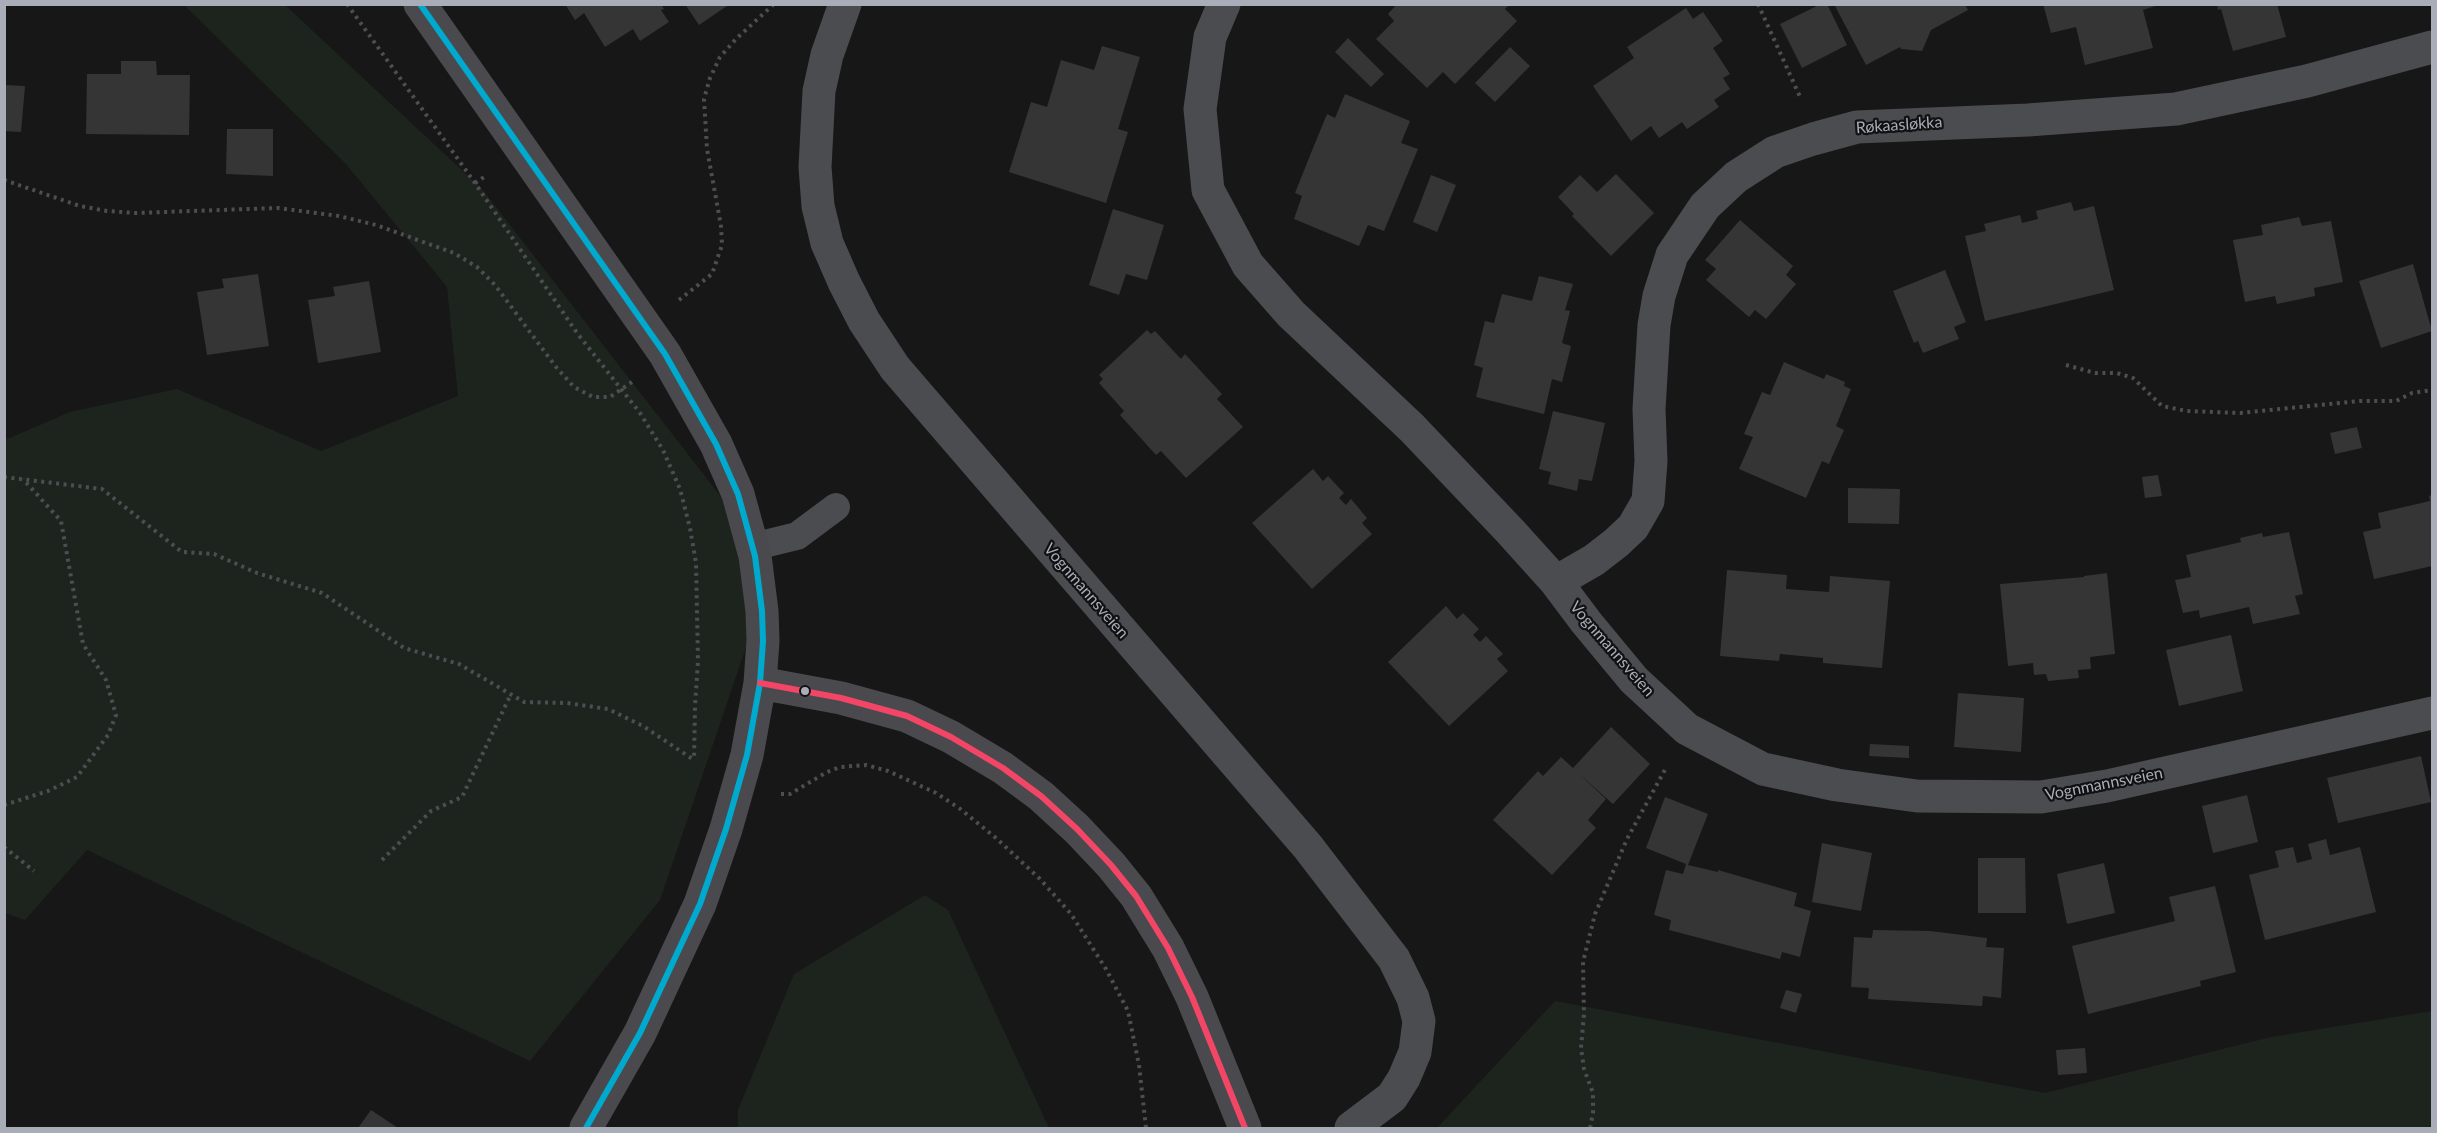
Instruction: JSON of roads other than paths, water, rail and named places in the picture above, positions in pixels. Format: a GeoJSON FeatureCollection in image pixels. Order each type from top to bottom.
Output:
{"type":"FeatureCollection","features":[{"type":"Feature","properties":{"kind":"main road"},"geometry":{"type":"LineString","coordinates":[[420,4],[665,354],[716,444],[738,494],[752,547],[762,611],[763,641],[760,683],[747,755],[726,829],[700,904],[640,1033],[586,1128]]}},
{"type":"Feature","properties":{"kind":"main road"},"geometry":{"type":"LineString","coordinates":[[760,683],[841,698],[907,716],[951,737],[1003,768],[1041,796],[1077,829],[1136,896],[1168,948],[1192,997],[1245,1128]]}},
{"type":"Feature","properties":{"kind":"street","name":"Vognmannsveien"},"geometry":{"type":"LineString","coordinates":[[845,4],[827,55],[819,91],[815,167],[818,206],[827,243],[844,282],[864,321],[908,384],[1300,838],[1394,959],[1413,998],[1419,1021],[1414,1052],[1404,1078],[1392,1097],[1351,1128]]}},
{"type":"Feature","properties":{"kind":"street","name":"Vognmannsveien"},"geometry":{"type":"LineString","coordinates":[[1224,4],[1210,37],[1200,109],[1208,190],[1248,265],[1292,314],[1412,428],[1556,582],[1634,680],[1687,729],[1763,769],[1837,785],[1917,796],[2041,797],[2118,783],[2433,713]]}},
{"type":"Feature","properties":{"kind":"street","name":"Røkaasløkka"},"geometry":{"type":"LineString","coordinates":[[1556,582],[1594,560],[1616,543],[1633,527],[1648,501],[1651,461],[1649,409],[1654,325],[1659,296],[1672,255],[1705,206],[1736,177],[1775,153],[1813,139],[1857,127],[2028,120],[2176,109],[2307,81],[2433,47]]}},
{"type":"Feature","properties":{"kind":"lane"},"geometry":{"type":"LineString","coordinates":[[752,547],[797,536],[836,507]]}}]}
